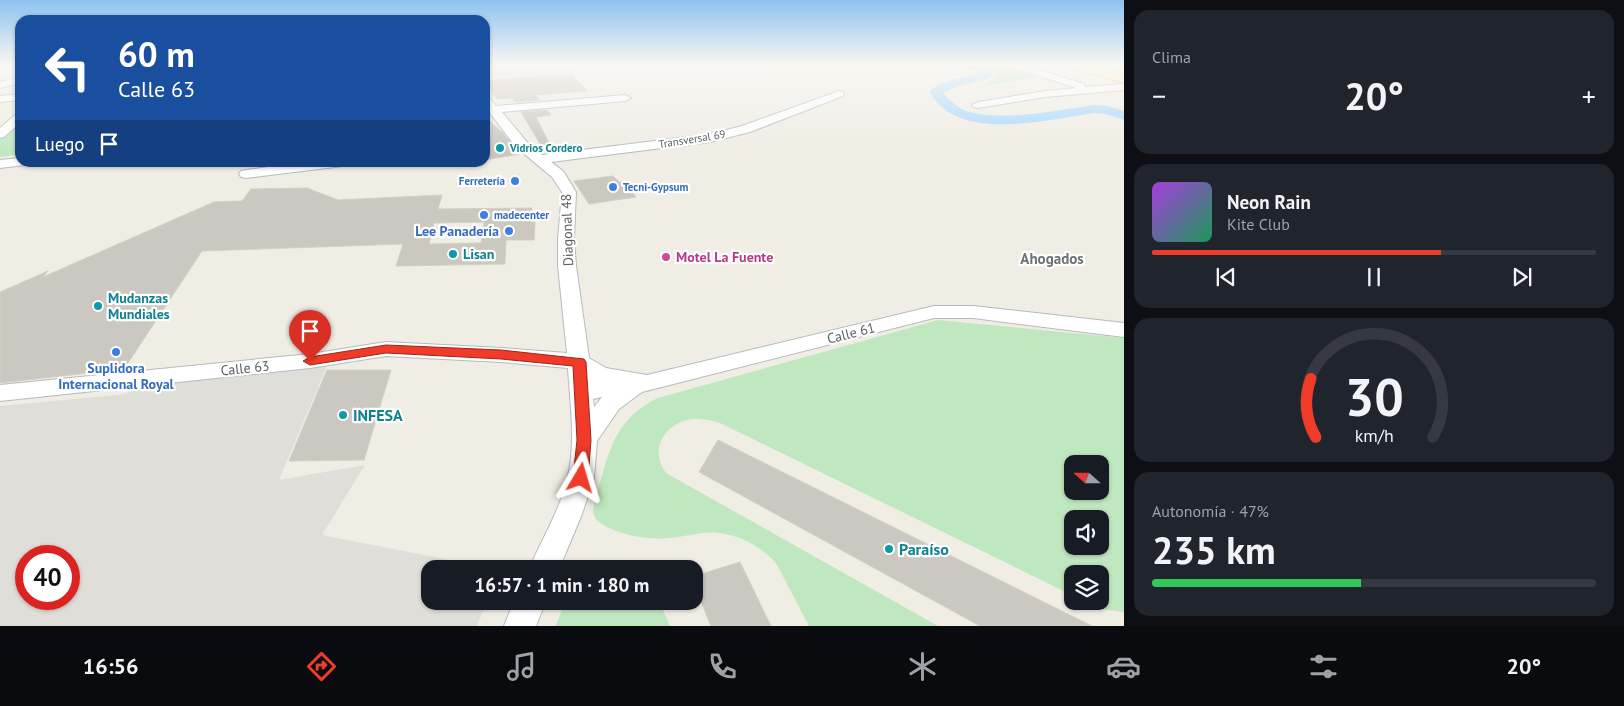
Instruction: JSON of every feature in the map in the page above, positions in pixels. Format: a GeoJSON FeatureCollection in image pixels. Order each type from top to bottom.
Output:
{"type":"FeatureCollection","features":[{"type":"Feature","properties":{"kind":"street","name":"Transversal 69"},"geometry":{"type":"LineString","coordinates":[[539,159],[710,138],[746,129],[838,94]]}},
{"type":"Feature","properties":{"kind":"street"},"geometry":{"type":"LineString","coordinates":[[978,105],[1055,94]]}},
{"type":"Feature","properties":{"kind":"street"},"geometry":{"type":"LineString","coordinates":[[0,99],[15,98]]}},
{"type":"Feature","properties":{"kind":"street"},"geometry":{"type":"LineString","coordinates":[[490,106],[625,98]]}},
{"type":"Feature","properties":{"kind":"street","name":"Diagonal 48"},"geometry":{"type":"LineString","coordinates":[[490,109],[521,144],[558,174],[569,192],[566,239],[567,266],[579,362],[584,440],[581,478],[548,560]]}},
{"type":"Feature","properties":{"kind":"street"},"geometry":{"type":"LineString","coordinates":[[0,134],[15,123]]}},
{"type":"Feature","properties":{"kind":"street"},"geometry":{"type":"LineString","coordinates":[[0,164],[15,162]]}},
{"type":"Feature","properties":{"kind":"street"},"geometry":{"type":"LineString","coordinates":[[246,174],[303,167]]}},
{"type":"Feature","properties":{"kind":"street","name":"Calle 61"},"geometry":{"type":"LineString","coordinates":[[580,392],[647,383],[934,312],[973,312],[1124,330]]}},
{"type":"Feature","properties":{"kind":"street","name":"Calle 63"},"geometry":{"type":"LineString","coordinates":[[0,393],[310,361],[386,349],[501,355],[579,362]]}},
{"type":"Feature","properties":{"kind":"street"},"geometry":{"type":"LineString","coordinates":[[579,362],[599,374],[628,381],[647,383]]}},
{"type":"Feature","properties":{"kind":"street"},"geometry":{"type":"LineString","coordinates":[[584,440],[602,412],[614,398],[647,383]]}},
{"type":"Feature","properties":{"kind":"street"},"geometry":{"type":"LineString","coordinates":[[520,626],[526,610]]}},
{"type":"Feature","properties":{"kind":"shaded area"},"geometry":{"type":"Polygon","coordinates":[[[328,364],[279,480],[365,465],[322,535],[449,560],[421,560],[421,610],[483,610],[477,626],[0,626],[0,406],[127,394],[132,386],[328,364]]]}},
{"type":"Feature","properties":{"kind":"green space"},"geometry":{"type":"Polygon","coordinates":[[[12,127],[15,127],[15,155],[0,157],[0,138],[12,127]]]}},
{"type":"Feature","properties":{"kind":"green space"},"geometry":{"type":"Polygon","coordinates":[[[938,320],[1124,338],[1124,612],[1109,610],[1109,565],[1064,565],[1064,591],[720,423],[693,419],[675,425],[663,438],[660,446],[661,464],[666,473],[938,626],[809,626],[776,563],[750,543],[727,534],[719,533],[700,533],[661,538],[638,537],[609,528],[596,519],[593,509],[613,444],[620,430],[642,407],[658,398],[938,320]]]}},
{"type":"Feature","properties":{"kind":"green space"},"geometry":{"type":"Polygon","coordinates":[[[562,610],[663,610],[670,626],[556,626],[562,610]]]}},
{"type":"Feature","properties":{"kind":"building"},"geometry":{"type":"Polygon","coordinates":[[[494,94],[546,94],[536,95],[540,100],[515,102],[512,98],[497,99],[494,94]]]}},
{"type":"Feature","properties":{"kind":"building"},"geometry":{"type":"Polygon","coordinates":[[[547,110],[551,115],[536,117],[549,143],[542,147],[521,112],[547,110]]]}},
{"type":"Feature","properties":{"kind":"building","name":"Vidrios Cordero"},"geometry":{"type":"Polygon","coordinates":[[[490,121],[503,133],[520,154],[490,159],[490,121]]]}},
{"type":"Feature","properties":{"kind":"building","name":"Tecni-Gypsum"},"geometry":{"type":"Polygon","coordinates":[[[613,176],[619,182],[624,182],[636,197],[589,204],[574,181],[613,176]]]}},
{"type":"Feature","properties":{"kind":"building","name":"Mudanzas Mundiales"},"geometry":{"type":"Polygon","coordinates":[[[307,188],[338,200],[442,195],[438,209],[532,208],[531,222],[535,222],[534,240],[506,240],[505,264],[396,266],[403,244],[202,251],[124,369],[0,383],[0,292],[48,271],[43,277],[214,202],[242,201],[251,189],[307,188]],[[484,222],[434,223],[429,244],[481,243],[484,222]]]}},
{"type":"Feature","properties":{"kind":"building","name":"INFESA"},"geometry":{"type":"Polygon","coordinates":[[[327,370],[391,370],[364,460],[289,461],[327,370]]]}},
{"type":"Feature","properties":{"kind":"building","name":"Paraíso"},"geometry":{"type":"Polygon","coordinates":[[[718,440],[1092,626],[980,626],[699,472],[718,440]]]}},
{"type":"Feature","properties":{"kind":"building"},"geometry":{"type":"Polygon","coordinates":[[[740,562],[771,626],[711,626],[703,606],[703,574],[740,562]]]}},
{"type":"Feature","properties":{"kind":"waterway"},"geometry":{"type":"LineString","coordinates":[[937,94],[947,105],[962,114],[993,119],[1028,118],[1094,109],[1108,110],[1124,116]]}},
{"type":"Feature","properties":{"kind":"place","name":"Vidrios Cordero"},"geometry":{"type":"Point","coordinates":[500,148]}},
{"type":"Feature","properties":{"kind":"place","name":"Ferretería"},"geometry":{"type":"Point","coordinates":[515,181]}},
{"type":"Feature","properties":{"kind":"place","name":"Tecni-Gypsum"},"geometry":{"type":"Point","coordinates":[613,187]}},
{"type":"Feature","properties":{"kind":"place","name":"madecenter"},"geometry":{"type":"Point","coordinates":[484,215]}},
{"type":"Feature","properties":{"kind":"place","name":"Lee Panadería"},"geometry":{"type":"Point","coordinates":[509,231]}},
{"type":"Feature","properties":{"kind":"place","name":"Lisan"},"geometry":{"type":"Point","coordinates":[453,254]}},
{"type":"Feature","properties":{"kind":"place","name":"Motel La Fuente"},"geometry":{"type":"Point","coordinates":[666,257]}},
{"type":"Feature","properties":{"kind":"place","name":"Mudanzas Mundiales"},"geometry":{"type":"Point","coordinates":[98,306]}},
{"type":"Feature","properties":{"kind":"place","name":"Suplidora Internacional Royal"},"geometry":{"type":"Point","coordinates":[116,352]}},
{"type":"Feature","properties":{"kind":"place","name":"INFESA"},"geometry":{"type":"Point","coordinates":[343,415]}},
{"type":"Feature","properties":{"kind":"place","name":"Paraíso"},"geometry":{"type":"Point","coordinates":[889,549]}},
{"type":"Feature","properties":{"kind":"district","name":"Ahogados"},"geometry":{"type":"Point","coordinates":[1052,259]}},
{"type":"Feature","properties":{"kind":"route"},"geometry":{"type":"LineString","coordinates":[[310,361],[386,349],[501,355],[579,362],[584,440],[581,478]]}}]}
